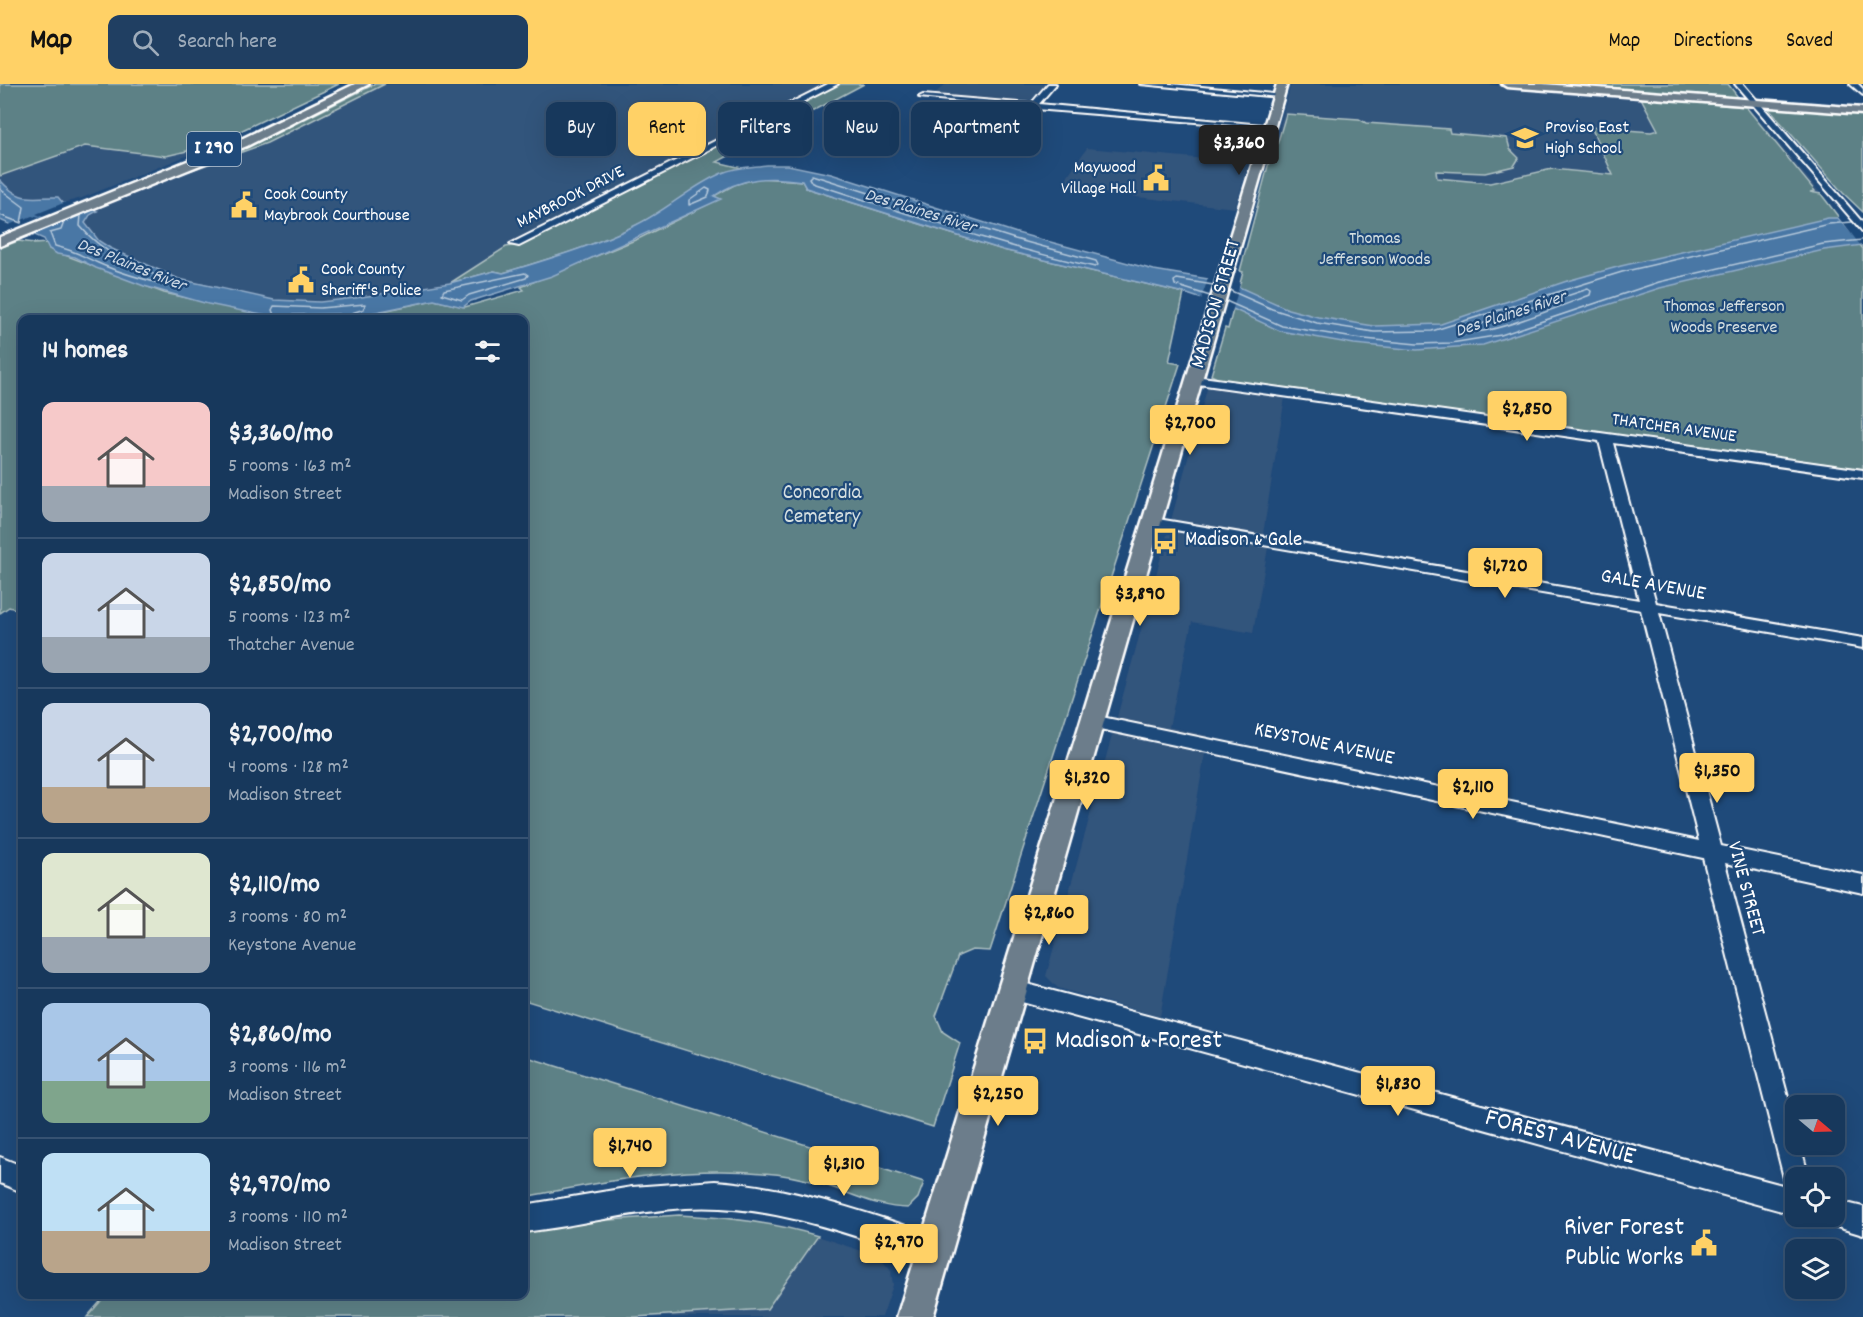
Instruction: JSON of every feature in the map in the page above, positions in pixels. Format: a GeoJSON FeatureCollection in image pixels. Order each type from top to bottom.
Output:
{"type":"FeatureCollection","features":[{"type":"Feature","properties":{"kind":"highway","name":"I 290"},"geometry":{"type":"LineString","coordinates":[[3,238],[264,134],[359,85]]}},
{"type":"Feature","properties":{"kind":"main road"},"geometry":{"type":"LineString","coordinates":[[1508,84],[1863,111]]}},
{"type":"Feature","properties":{"kind":"main road","name":"MADISON STREET"},"geometry":{"type":"LineString","coordinates":[[915,1317],[1281,89]]}},
{"type":"Feature","properties":{"kind":"street","name":"MAYBROOK DRIVE"},"geometry":{"type":"LineString","coordinates":[[515,244],[834,84]]}},
{"type":"Feature","properties":{"kind":"street"},"geometry":{"type":"LineString","coordinates":[[1036,102],[1052,84]]}},
{"type":"Feature","properties":{"kind":"street"},"geometry":{"type":"LineString","coordinates":[[1143,84],[1281,89]]}},
{"type":"Feature","properties":{"kind":"street"},"geometry":{"type":"LineString","coordinates":[[1739,84],[1863,229]]}},
{"type":"Feature","properties":{"kind":"street"},"geometry":{"type":"LineString","coordinates":[[1854,84],[1863,93]]}},
{"type":"Feature","properties":{"kind":"street"},"geometry":{"type":"LineString","coordinates":[[931,90],[923,97],[984,102]]}},
{"type":"Feature","properties":{"kind":"street"},"geometry":{"type":"LineString","coordinates":[[1041,107],[1269,126]]}},
{"type":"Feature","properties":{"kind":"street","name":"THATCHER AVENUE"},"geometry":{"type":"LineString","coordinates":[[1195,380],[1863,474]]}},
{"type":"Feature","properties":{"kind":"street","name":"VINE STREET"},"geometry":{"type":"LineString","coordinates":[[1605,438],[1646,606],[1793,1167]]}},
{"type":"Feature","properties":{"kind":"street","name":"GALE AVENUE"},"geometry":{"type":"LineString","coordinates":[[1152,522],[1863,643]]}},
{"type":"Feature","properties":{"kind":"street","name":"KEYSTONE AVENUE"},"geometry":{"type":"LineString","coordinates":[[1092,720],[1863,884]]}},
{"type":"Feature","properties":{"kind":"street","name":"FOREST AVENUE"},"geometry":{"type":"LineString","coordinates":[[1012,990],[1785,1199]]}},
{"type":"Feature","properties":{"kind":"street"},"geometry":{"type":"LineString","coordinates":[[0,1170],[18,1177]]}},
{"type":"Feature","properties":{"kind":"street"},"geometry":{"type":"LineString","coordinates":[[528,1219],[608,1204],[676,1196],[741,1196],[821,1213],[935,1249]]}},
{"type":"Feature","properties":{"kind":"street"},"geometry":{"type":"LineString","coordinates":[[1845,1216],[1863,1221]]}},
{"type":"Feature","properties":{"kind":"shaded area"},"geometry":{"type":"Polygon","coordinates":[[[385,84],[828,84],[792,102],[718,102],[718,138],[706,144],[706,102],[628,102],[628,156],[682,156],[603,195],[596,203],[519,238],[450,283],[320,302],[274,300],[179,279],[110,248],[99,241],[85,223],[96,211],[92,210],[267,143],[385,84]]]}},
{"type":"Feature","properties":{"kind":"shaded area"},"geometry":{"type":"Polygon","coordinates":[[[946,84],[1047,84],[1029,102],[933,95],[946,84]]]}},
{"type":"Feature","properties":{"kind":"shaded area","name":"Proviso East High School"},"geometry":{"type":"Polygon","coordinates":[[[1291,84],[1477,84],[1746,105],[1821,194],[1552,169],[1490,183],[1269,162],[1291,84]]]}},
{"type":"Feature","properties":{"kind":"shaded area"},"geometry":{"type":"Polygon","coordinates":[[[218,143],[82,198],[63,203],[58,197],[30,200],[15,195],[0,180],[0,176],[85,146],[166,155],[218,143]]]}},
{"type":"Feature","properties":{"kind":"shaded area"},"geometry":{"type":"Polygon","coordinates":[[[1087,148],[1249,163],[1235,208],[1065,189],[1068,175],[1087,148]]]}},
{"type":"Feature","properties":{"kind":"shaded area"},"geometry":{"type":"Polygon","coordinates":[[[1211,387],[1285,397],[1263,534],[1270,536],[1253,633],[1192,622],[1169,727],[1208,736],[1160,1017],[1058,988],[1046,976],[1207,389],[1211,387]]]}},
{"type":"Feature","properties":{"kind":"shaded area"},"geometry":{"type":"Polygon","coordinates":[[[679,1215],[729,1217],[786,1226],[880,1257],[891,1270],[893,1285],[882,1317],[87,1317],[103,1299],[528,1299],[528,1232],[679,1215]]]}},
{"type":"Feature","properties":{"kind":"green space"},"geometry":{"type":"Polygon","coordinates":[[[0,84],[339,84],[234,134],[187,151],[166,156],[85,146],[0,176],[0,84]]]}},
{"type":"Feature","properties":{"kind":"green space"},"geometry":{"type":"Polygon","coordinates":[[[375,84],[385,84],[267,143],[189,171],[271,136],[375,84]]]}},
{"type":"Feature","properties":{"kind":"green space"},"geometry":{"type":"Polygon","coordinates":[[[839,84],[864,84],[830,102],[824,102],[824,105],[812,112],[812,102],[804,102],[839,84]]]}},
{"type":"Feature","properties":{"kind":"green space","name":"Proviso East High School"},"geometry":{"type":"Polygon","coordinates":[[[1562,84],[1728,84],[1738,97],[1734,98],[1562,84]]]}},
{"type":"Feature","properties":{"kind":"green space","name":"Thomas Jefferson Woods Preserve"},"geometry":{"type":"Polygon","coordinates":[[[1641,98],[1746,107],[1815,191],[1810,192],[1821,194],[1863,249],[1863,469],[1219,379],[1211,375],[1225,328],[1228,329],[1243,272],[1240,271],[1269,162],[1272,162],[1286,114],[1359,119],[1366,123],[1449,129],[1450,133],[1507,138],[1510,149],[1519,158],[1514,166],[1485,173],[1436,171],[1437,178],[1490,183],[1552,169],[1613,175],[1591,127],[1651,132],[1658,130],[1641,98]]]}},
{"type":"Feature","properties":{"kind":"green space"},"geometry":{"type":"Polygon","coordinates":[[[1775,106],[1863,113],[1863,212],[1843,193],[1768,108],[1775,106]]]}},
{"type":"Feature","properties":{"kind":"green space"},"geometry":{"type":"Polygon","coordinates":[[[718,145],[718,156],[728,156],[717,162],[742,168],[701,186],[637,225],[588,246],[503,273],[494,271],[450,283],[506,247],[524,244],[697,156],[706,156],[706,152],[718,145]]]}},
{"type":"Feature","properties":{"kind":"green space","name":"Concordia Cemetery"},"geometry":{"type":"Polygon","coordinates":[[[760,178],[802,181],[806,188],[1003,250],[1184,293],[1169,362],[1180,364],[990,951],[972,950],[958,956],[936,1016],[943,1032],[960,1043],[933,1127],[528,1001],[528,315],[365,315],[434,300],[465,307],[524,290],[521,287],[640,238],[719,199],[714,196],[736,184],[760,178]]]}},
{"type":"Feature","properties":{"kind":"green space"},"geometry":{"type":"Polygon","coordinates":[[[18,241],[35,243],[33,244],[48,243],[49,249],[164,293],[269,315],[18,315],[18,610],[9,607],[0,613],[0,248],[18,241]]]}},
{"type":"Feature","properties":{"kind":"green space"},"geometry":{"type":"Polygon","coordinates":[[[528,1057],[924,1182],[918,1198],[908,1208],[876,1203],[794,1177],[732,1171],[642,1176],[528,1196],[528,1057]]]}},
{"type":"Feature","properties":{"kind":"green space"},"geometry":{"type":"Polygon","coordinates":[[[679,1215],[714,1217],[784,1227],[818,1236],[767,1309],[635,1317],[87,1317],[103,1299],[528,1299],[528,1231],[582,1222],[679,1215]]]}},
{"type":"Feature","properties":{"kind":"water","name":"Des Plaines River"},"geometry":{"type":"Polygon","coordinates":[[[788,165],[831,174],[1017,233],[1154,270],[1214,280],[1239,287],[1288,309],[1318,317],[1374,326],[1441,324],[1567,281],[1621,266],[1828,218],[1838,218],[1863,245],[1824,250],[1660,288],[1483,345],[1417,350],[1354,344],[1280,331],[1233,309],[1184,293],[1003,250],[806,188],[802,181],[790,179],[756,180],[735,185],[714,196],[721,199],[552,276],[471,301],[463,307],[434,300],[361,315],[262,315],[208,304],[144,286],[96,268],[75,257],[57,254],[49,249],[44,239],[0,220],[0,180],[20,196],[58,197],[63,203],[97,211],[90,215],[85,223],[99,241],[179,279],[274,300],[320,302],[450,283],[494,271],[503,273],[571,252],[620,233],[658,213],[711,178],[738,168],[788,165]]]}},
{"type":"Feature","properties":{"kind":"pier"},"geometry":{"type":"Polygon","coordinates":[[[66,202],[93,210],[29,236],[6,226],[32,216],[55,222],[36,214],[66,202]]]}},
{"type":"Feature","properties":{"kind":"pier"},"geometry":{"type":"Polygon","coordinates":[[[1863,213],[1863,246],[1861,246],[1838,217],[1863,213]]]}},
{"type":"Feature","properties":{"kind":"pier"},"geometry":{"type":"Polygon","coordinates":[[[1209,276],[1240,284],[1232,312],[1200,302],[1209,276]]]}},
{"type":"Feature","properties":{"kind":"place","name":"Proviso East High School"},"geometry":{"type":"Point","coordinates":[1525,138]}},
{"type":"Feature","properties":{"kind":"place","name":"Maywood Village Hall"},"geometry":{"type":"Point","coordinates":[1156,178]}},
{"type":"Feature","properties":{"kind":"place","name":"Cook County Maybrook Courthouse"},"geometry":{"type":"Point","coordinates":[244,205]}},
{"type":"Feature","properties":{"kind":"place","name":"Cook County Sheriff's Police"},"geometry":{"type":"Point","coordinates":[301,280]}},
{"type":"Feature","properties":{"kind":"place","name":"Madison & Gale"},"geometry":{"type":"Point","coordinates":[1165,541]}},
{"type":"Feature","properties":{"kind":"place","name":"Madison & Forest"},"geometry":{"type":"Point","coordinates":[1035,1041]}},
{"type":"Feature","properties":{"kind":"place","name":"River Forest Public Works"},"geometry":{"type":"Point","coordinates":[1704,1243]}},
{"type":"Feature","properties":{"kind":"park label","name":"Thomas Jefferson Woods"},"geometry":{"type":"Point","coordinates":[1375,249]}}]}
